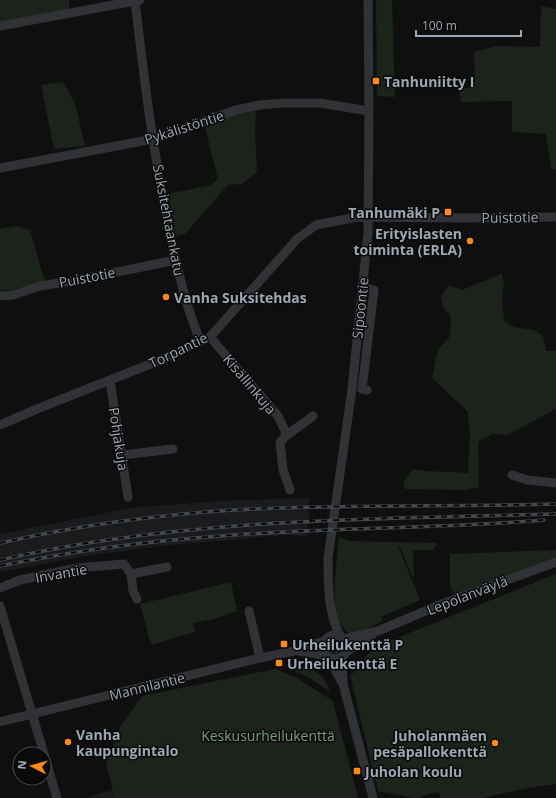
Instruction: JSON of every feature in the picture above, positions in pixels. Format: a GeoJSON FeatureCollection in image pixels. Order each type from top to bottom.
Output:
{"type":"FeatureCollection","features":[{"type":"Feature","properties":{"kind":"street"},"geometry":{"type":"LineString","coordinates":[[0,26],[137,0]]}},
{"type":"Feature","properties":{"kind":"street","name":"Suksitehtaankatu"},"geometry":{"type":"LineString","coordinates":[[137,0],[153,139],[168,227],[184,295],[200,342]]}},
{"type":"Feature","properties":{"kind":"street","name":"Sipoontie"},"geometry":{"type":"LineString","coordinates":[[342,638],[332,614],[328,585],[328,558],[352,389],[368,217],[368,0]]}},
{"type":"Feature","properties":{"kind":"street","name":"Pykälistöntie"},"geometry":{"type":"LineString","coordinates":[[0,168],[153,139],[236,110],[260,105],[283,103],[320,103],[369,111]]}},
{"type":"Feature","properties":{"kind":"street","name":"Torpantie"},"geometry":{"type":"LineString","coordinates":[[0,425],[210,337],[297,239],[316,226],[357,217],[368,217]]}},
{"type":"Feature","properties":{"kind":"street","name":"Puistotie"},"geometry":{"type":"LineString","coordinates":[[368,217],[556,217]]}},
{"type":"Feature","properties":{"kind":"street","name":"Puistotie"},"geometry":{"type":"LineString","coordinates":[[0,296],[13,295],[40,286],[78,280],[176,260]]}},
{"type":"Feature","properties":{"kind":"street"},"geometry":{"type":"LineString","coordinates":[[362,287],[374,290],[362,389],[367,390]]}},
{"type":"Feature","properties":{"kind":"street","name":"Kisällinkuja"},"geometry":{"type":"LineString","coordinates":[[210,337],[278,416],[287,435]]}},
{"type":"Feature","properties":{"kind":"street","name":"Pohjakuja"},"geometry":{"type":"LineString","coordinates":[[110,380],[128,497]]}},
{"type":"Feature","properties":{"kind":"street"},"geometry":{"type":"LineString","coordinates":[[290,490],[283,470],[280,442],[313,416]]}},
{"type":"Feature","properties":{"kind":"street"},"geometry":{"type":"LineString","coordinates":[[122,455],[173,448]]}},
{"type":"Feature","properties":{"kind":"street"},"geometry":{"type":"LineString","coordinates":[[512,475],[527,480],[556,482]]}},
{"type":"Feature","properties":{"kind":"street","name":"Lepolanväylä"},"geometry":{"type":"LineString","coordinates":[[342,638],[378,631],[442,604],[556,562]]}},
{"type":"Feature","properties":{"kind":"street","name":"Invantie"},"geometry":{"type":"LineString","coordinates":[[0,588],[20,580],[77,568],[124,564],[131,574]]}},
{"type":"Feature","properties":{"kind":"street"},"geometry":{"type":"LineString","coordinates":[[138,599],[133,591],[131,574],[167,568]]}},
{"type":"Feature","properties":{"kind":"street"},"geometry":{"type":"LineString","coordinates":[[0,606],[41,746]]}},
{"type":"Feature","properties":{"kind":"street"},"geometry":{"type":"LineString","coordinates":[[249,611],[260,658]]}},
{"type":"Feature","properties":{"kind":"street","name":"Sipoontie"},"geometry":{"type":"LineString","coordinates":[[325,639],[332,614]]}},
{"type":"Feature","properties":{"kind":"street","name":"Lepolanväylä"},"geometry":{"type":"LineString","coordinates":[[344,655],[378,631]]}},
{"type":"Feature","properties":{"kind":"street"},"geometry":{"type":"LineString","coordinates":[[343,684],[346,644],[342,638],[331,635],[325,639],[322,646],[343,684],[373,798]]}},
{"type":"Feature","properties":{"kind":"street","name":"Mannilantie"},"geometry":{"type":"LineString","coordinates":[[0,722],[294,651],[325,639]]}},
{"type":"Feature","properties":{"kind":"street","name":"Mannilantie"},"geometry":{"type":"LineString","coordinates":[[294,651],[327,656]]}},
{"type":"Feature","properties":{"kind":"street"},"geometry":{"type":"LineString","coordinates":[[327,656],[333,659],[344,655]]}},
{"type":"Feature","properties":{"kind":"street"},"geometry":{"type":"LineString","coordinates":[[52,781],[57,798]]}},
{"type":"Feature","properties":{"kind":"shaded area"},"geometry":{"type":"Polygon","coordinates":[[[310,498],[307,536],[285,535],[161,546],[85,556],[0,572],[0,534],[130,508],[218,501],[310,498]]]}},
{"type":"Feature","properties":{"kind":"shaded area"},"geometry":{"type":"Polygon","coordinates":[[[113,789],[115,798],[84,798],[113,789]]]}},
{"type":"Feature","properties":{"kind":"green space"},"geometry":{"type":"Polygon","coordinates":[[[0,0],[69,0],[69,10],[0,23],[0,0]]]}},
{"type":"Feature","properties":{"kind":"green space"},"geometry":{"type":"Polygon","coordinates":[[[376,0],[392,0],[395,97],[377,96],[376,0]]]}},
{"type":"Feature","properties":{"kind":"green space"},"geometry":{"type":"Polygon","coordinates":[[[541,6],[556,9],[556,169],[551,169],[546,134],[512,132],[512,101],[461,102],[459,88],[475,88],[474,52],[496,46],[540,47],[541,6]]]}},
{"type":"Feature","properties":{"kind":"green space"},"geometry":{"type":"Polygon","coordinates":[[[63,82],[75,103],[85,146],[54,149],[41,85],[63,82]]]}},
{"type":"Feature","properties":{"kind":"green space"},"geometry":{"type":"Polygon","coordinates":[[[256,111],[255,131],[257,172],[242,184],[228,185],[185,234],[176,236],[168,194],[211,185],[218,179],[205,128],[233,115],[256,111]]]}},
{"type":"Feature","properties":{"kind":"green space"},"geometry":{"type":"Polygon","coordinates":[[[16,226],[30,230],[45,282],[11,290],[0,290],[0,229],[16,226]]]}},
{"type":"Feature","properties":{"kind":"green space"},"geometry":{"type":"Polygon","coordinates":[[[502,274],[504,283],[502,299],[504,321],[514,327],[534,330],[543,336],[546,351],[556,351],[556,409],[507,435],[492,434],[478,442],[479,487],[466,490],[405,489],[403,482],[413,469],[468,473],[470,438],[468,412],[432,378],[438,350],[450,336],[451,317],[443,307],[441,296],[449,285],[462,290],[502,274]]]}},
{"type":"Feature","properties":{"kind":"green space"},"geometry":{"type":"Polygon","coordinates":[[[339,537],[349,541],[437,543],[433,550],[413,550],[414,580],[400,547],[398,546],[420,600],[381,617],[382,621],[358,634],[348,633],[340,623],[335,604],[335,581],[339,537]]]}},
{"type":"Feature","properties":{"kind":"green space"},"geometry":{"type":"Polygon","coordinates":[[[556,550],[556,558],[456,596],[450,586],[450,554],[556,550]]]}},
{"type":"Feature","properties":{"kind":"green space"},"geometry":{"type":"Polygon","coordinates":[[[556,574],[556,784],[533,787],[482,798],[440,798],[439,792],[422,796],[421,798],[412,798],[378,791],[350,675],[357,669],[368,654],[387,642],[556,574]]]}},
{"type":"Feature","properties":{"kind":"green space"},"geometry":{"type":"Polygon","coordinates":[[[231,582],[237,611],[214,619],[193,623],[195,632],[151,645],[140,604],[231,582]]]}},
{"type":"Feature","properties":{"kind":"green space"},"geometry":{"type":"Polygon","coordinates":[[[334,639],[341,644],[342,647],[337,654],[334,655],[327,650],[326,647],[331,640],[334,639]]]}},
{"type":"Feature","properties":{"kind":"green space"},"geometry":{"type":"Polygon","coordinates":[[[291,665],[305,667],[316,672],[324,680],[330,692],[308,677],[286,667],[291,665]]]}},
{"type":"Feature","properties":{"kind":"green space","name":"Keskusurheilukenttä"},"geometry":{"type":"Polygon","coordinates":[[[275,669],[297,678],[333,701],[358,798],[115,798],[106,764],[120,727],[142,696],[275,669]]]}},
{"type":"Feature","properties":{"kind":"railway"},"geometry":{"type":"LineString","coordinates":[[0,543],[58,531],[116,522],[233,510],[313,507],[556,504]]}},
{"type":"Feature","properties":{"kind":"railway"},"geometry":{"type":"LineString","coordinates":[[0,560],[69,546],[207,528],[276,523],[416,517],[556,514]]}},
{"type":"Feature","properties":{"kind":"railway"},"geometry":{"type":"LineString","coordinates":[[0,566],[82,551],[193,538],[261,533],[464,525],[544,520]]}},
{"type":"Feature","properties":{"kind":"place","name":"Tanhuniitty I"},"geometry":{"type":"Point","coordinates":[376,81]}},
{"type":"Feature","properties":{"kind":"place","name":"Tanhumäki P"},"geometry":{"type":"Point","coordinates":[448,212]}},
{"type":"Feature","properties":{"kind":"place","name":"Erityislasten toiminta (ERLA)"},"geometry":{"type":"Point","coordinates":[470,241]}},
{"type":"Feature","properties":{"kind":"place","name":"Vanha Suksitehdas"},"geometry":{"type":"Point","coordinates":[166,297]}},
{"type":"Feature","properties":{"kind":"place","name":"Urheilukenttä P"},"geometry":{"type":"Point","coordinates":[284,644]}},
{"type":"Feature","properties":{"kind":"place","name":"Urheilukenttä E"},"geometry":{"type":"Point","coordinates":[279,663]}},
{"type":"Feature","properties":{"kind":"place","name":"Vanha kaupungintalo"},"geometry":{"type":"Point","coordinates":[68,742]}},
{"type":"Feature","properties":{"kind":"place","name":"Juholanmäen pesäpallokenttä"},"geometry":{"type":"Point","coordinates":[495,743]}},
{"type":"Feature","properties":{"kind":"place","name":"Juholan koulu"},"geometry":{"type":"Point","coordinates":[357,771]}}]}
